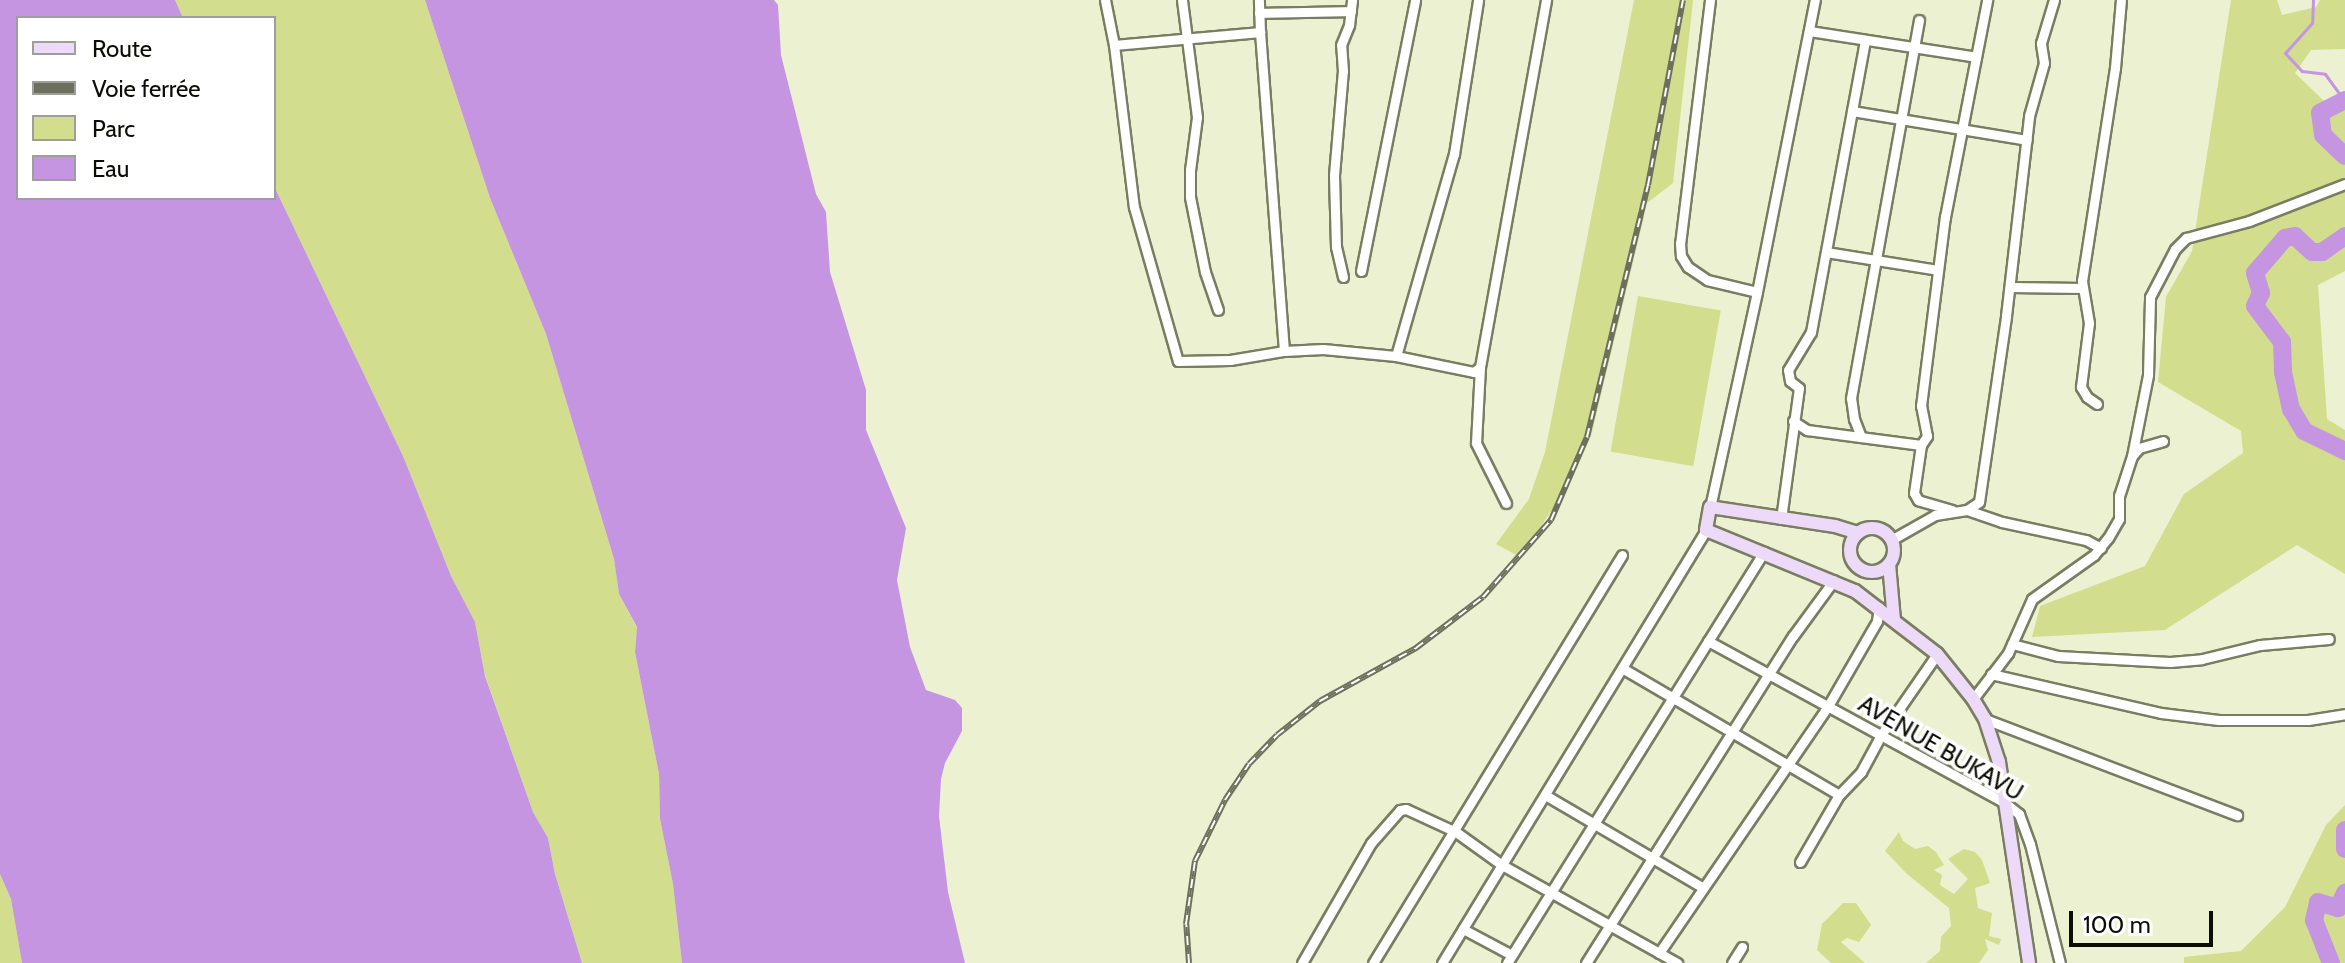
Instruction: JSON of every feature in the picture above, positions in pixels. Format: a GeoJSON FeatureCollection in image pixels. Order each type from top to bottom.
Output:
{"type":"FeatureCollection","features":[{"type":"Feature","properties":{"kind":"street"},"geometry":{"type":"LineString","coordinates":[[1105,0],[1114,45],[1134,207],[1178,361],[1230,360],[1284,351],[1323,349],[1396,356],[1474,372],[1480,367]]}},
{"type":"Feature","properties":{"kind":"street"},"geometry":{"type":"LineString","coordinates":[[1182,0],[1197,117],[1190,197],[1205,272],[1218,310]]}},
{"type":"Feature","properties":{"kind":"street"},"geometry":{"type":"LineString","coordinates":[[1259,0],[1284,351]]}},
{"type":"Feature","properties":{"kind":"street"},"geometry":{"type":"LineString","coordinates":[[1361,271],[1415,0]]}},
{"type":"Feature","properties":{"kind":"street"},"geometry":{"type":"LineString","coordinates":[[1396,356],[1454,154],[1478,0]]}},
{"type":"Feature","properties":{"kind":"street"},"geometry":{"type":"LineString","coordinates":[[1506,503],[1476,443],[1480,367],[1546,0]]}},
{"type":"Feature","properties":{"kind":"street"},"geometry":{"type":"LineString","coordinates":[[1710,0],[1680,243],[1681,256],[1688,267],[1707,280],[1757,292]]}},
{"type":"Feature","properties":{"kind":"street"},"geometry":{"type":"LineString","coordinates":[[1442,963],[1706,530],[1815,0]]}},
{"type":"Feature","properties":{"kind":"street"},"geometry":{"type":"LineString","coordinates":[[1955,511],[1914,496],[1921,445],[1927,436],[1921,406],[1938,270],[1987,0]]}},
{"type":"Feature","properties":{"kind":"street"},"geometry":{"type":"LineString","coordinates":[[1967,510],[1979,502],[2010,287],[2030,111],[2044,63],[2041,43],[2054,0]]}},
{"type":"Feature","properties":{"kind":"street"},"geometry":{"type":"LineString","coordinates":[[2097,404],[2087,397],[2081,387],[2089,323],[2083,288],[2115,68],[2121,0]]}},
{"type":"Feature","properties":{"kind":"street"},"geometry":{"type":"LineString","coordinates":[[1259,13],[1352,5],[1341,45],[1343,71],[1334,175],[1336,247],[1343,277]]}},
{"type":"Feature","properties":{"kind":"street"},"geometry":{"type":"LineString","coordinates":[[1861,437],[1851,398],[1919,20]]}},
{"type":"Feature","properties":{"kind":"street"},"geometry":{"type":"LineString","coordinates":[[1809,31],[1976,57]]}},
{"type":"Feature","properties":{"kind":"street"},"geometry":{"type":"LineString","coordinates":[[1114,45],[1260,32]]}},
{"type":"Feature","properties":{"kind":"street"},"geometry":{"type":"LineString","coordinates":[[1781,519],[1799,388],[1790,381],[1788,368],[1810,334],[1865,40]]}},
{"type":"Feature","properties":{"kind":"street"},"geometry":{"type":"LineString","coordinates":[[1852,111],[2027,140]]}},
{"type":"Feature","properties":{"kind":"street"},"geometry":{"type":"LineString","coordinates":[[1973,699],[2012,644],[2032,599],[2101,548],[2119,519],[2119,496],[2132,456],[2148,375],[2150,297],[2175,249],[2186,238],[2249,221],[2345,184]]}},
{"type":"Feature","properties":{"kind":"street"},"geometry":{"type":"LineString","coordinates":[[1826,252],[1938,270]]}},
{"type":"Feature","properties":{"kind":"street"},"geometry":{"type":"LineString","coordinates":[[2010,287],[2083,288]]}},
{"type":"Feature","properties":{"kind":"street"},"geometry":{"type":"LineString","coordinates":[[1793,421],[1807,430],[1921,445]]}},
{"type":"Feature","properties":{"kind":"street"},"geometry":{"type":"LineString","coordinates":[[2132,456],[2139,448],[2163,441]]}},
{"type":"Feature","properties":{"kind":"street"},"geometry":{"type":"LineString","coordinates":[[1710,507],[1844,528],[1858,533],[1876,529],[1891,540],[1894,550],[1889,564],[1894,620]]}},
{"type":"Feature","properties":{"kind":"street"},"geometry":{"type":"LineString","coordinates":[[1891,540],[1935,515],[1967,510],[2002,522],[2086,540],[2101,548]]}},
{"type":"Feature","properties":{"kind":"street"},"geometry":{"type":"LineString","coordinates":[[1706,530],[1834,579],[1867,599],[1937,654],[1973,699],[1985,719],[1999,762],[2029,963]]}},
{"type":"Feature","properties":{"kind":"street"},"geometry":{"type":"LineString","coordinates":[[1858,533],[1851,547],[1867,599]]}},
{"type":"Feature","properties":{"kind":"street"},"geometry":{"type":"LineString","coordinates":[[1463,929],[1510,959],[1764,552]]}},
{"type":"Feature","properties":{"kind":"street"},"geometry":{"type":"LineString","coordinates":[[1373,963],[1456,832],[1622,555]]}},
{"type":"Feature","properties":{"kind":"street"},"geometry":{"type":"LineString","coordinates":[[1857,565],[1876,572],[1889,564]]}},
{"type":"Feature","properties":{"kind":"street"},"geometry":{"type":"LineString","coordinates":[[1586,963],[1769,674],[1834,579],[1857,565]]}},
{"type":"Feature","properties":{"kind":"street"},"geometry":{"type":"LineString","coordinates":[[1659,953],[1828,706],[1877,621],[1879,607]]}},
{"type":"Feature","properties":{"kind":"street"},"geometry":{"type":"LineString","coordinates":[[2012,644],[2058,656],[2170,662],[2202,659],[2255,645],[2329,639]]}},
{"type":"Feature","properties":{"kind":"street","name":"AVENUE BUKAVU"},"geometry":{"type":"LineString","coordinates":[[1708,641],[2005,803],[2023,821],[2060,963]]}},
{"type":"Feature","properties":{"kind":"street"},"geometry":{"type":"LineString","coordinates":[[1800,862],[1839,795],[1861,772],[1881,735],[1937,654]]}},
{"type":"Feature","properties":{"kind":"street"},"geometry":{"type":"LineString","coordinates":[[1622,668],[1839,795]]}},
{"type":"Feature","properties":{"kind":"street"},"geometry":{"type":"LineString","coordinates":[[1991,674],[2146,710],[2219,720],[2308,720],[2345,714]]}},
{"type":"Feature","properties":{"kind":"street"},"geometry":{"type":"LineString","coordinates":[[1985,719],[2054,742],[2237,815]]}},
{"type":"Feature","properties":{"kind":"street"},"geometry":{"type":"LineString","coordinates":[[1545,795],[1702,887]]}},
{"type":"Feature","properties":{"kind":"street"},"geometry":{"type":"LineString","coordinates":[[1302,963],[1371,843],[1400,810],[1428,817],[1456,832],[1502,865],[1677,963]]}},
{"type":"Feature","properties":{"kind":"street"},"geometry":{"type":"LineString","coordinates":[[1732,963],[1742,947]]}},
{"type":"Feature","properties":{"kind":"green space"},"geometry":{"type":"Polygon","coordinates":[[[175,0],[425,0],[490,198],[546,334],[614,559],[619,594],[637,628],[635,652],[659,774],[660,819],[673,884],[682,963],[582,963],[555,874],[548,838],[533,812],[485,675],[475,622],[451,576],[403,456],[276,190],[276,16],[182,16],[175,0]]]}},
{"type":"Feature","properties":{"kind":"green space"},"geometry":{"type":"Polygon","coordinates":[[[1634,0],[1693,0],[1673,183],[1637,211],[1644,217],[1591,436],[1565,491],[1520,557],[1496,544],[1529,499],[1545,452],[1634,0]]]}},
{"type":"Feature","properties":{"kind":"green space"},"geometry":{"type":"Polygon","coordinates":[[[2231,0],[2277,0],[2282,15],[2316,7],[2320,0],[2345,0],[2345,49],[2311,50],[2295,73],[2324,101],[2345,94],[2345,271],[2318,285],[2327,419],[2345,430],[2345,574],[2297,545],[2165,630],[2032,637],[2040,606],[2145,566],[2184,494],[2243,453],[2241,431],[2158,382],[2166,297],[2192,251],[2231,0]]]}},
{"type":"Feature","properties":{"kind":"green space"},"geometry":{"type":"Polygon","coordinates":[[[1638,296],[1721,311],[1693,466],[1611,452],[1638,296]]]}},
{"type":"Feature","properties":{"kind":"green space"},"geometry":{"type":"Polygon","coordinates":[[[2345,805],[2345,963],[2184,963],[2184,957],[2241,951],[2285,907],[2326,825],[2345,805]]]}},
{"type":"Feature","properties":{"kind":"green space"},"geometry":{"type":"Polygon","coordinates":[[[1899,832],[1903,841],[1915,849],[1928,846],[1936,852],[1944,865],[1934,870],[1942,875],[1940,885],[1954,894],[1968,879],[1948,859],[1964,849],[1975,852],[1982,860],[1990,883],[1975,888],[1978,908],[1992,913],[1989,936],[2001,939],[1999,945],[1985,939],[1988,950],[1979,963],[1926,963],[1940,951],[1941,937],[1951,926],[1949,908],[1907,874],[1885,851],[1899,832]]]}},
{"type":"Feature","properties":{"kind":"green space"},"geometry":{"type":"Polygon","coordinates":[[[0,874],[11,899],[22,963],[0,963],[0,874]]]}},
{"type":"Feature","properties":{"kind":"green space"},"geometry":{"type":"Polygon","coordinates":[[[1843,903],[1856,903],[1871,925],[1859,942],[1847,938],[1841,942],[1865,963],[1831,963],[1817,950],[1822,924],[1843,903]]]}},
{"type":"Feature","properties":{"kind":"water"},"geometry":{"type":"Polygon","coordinates":[[[0,0],[175,0],[182,16],[16,16],[16,200],[276,200],[276,190],[403,456],[451,576],[475,622],[485,676],[533,812],[548,838],[555,874],[582,963],[22,963],[11,899],[0,874],[0,0]]]}},
{"type":"Feature","properties":{"kind":"water"},"geometry":{"type":"Polygon","coordinates":[[[425,0],[774,0],[778,5],[781,55],[816,194],[826,212],[830,272],[866,390],[866,430],[906,528],[897,580],[910,647],[926,690],[955,700],[962,708],[962,731],[945,763],[941,779],[939,816],[948,892],[965,963],[682,963],[673,884],[660,819],[659,774],[635,652],[637,627],[619,594],[614,559],[546,334],[490,198],[425,0]]]}},
{"type":"Feature","properties":{"kind":"waterway"},"geometry":{"type":"LineString","coordinates":[[2313,0],[2312,23],[2285,53],[2302,71],[2325,74],[2344,100]]}},
{"type":"Feature","properties":{"kind":"waterway"},"geometry":{"type":"LineString","coordinates":[[2345,100],[2320,113],[2323,135],[2345,156]]}},
{"type":"Feature","properties":{"kind":"waterway"},"geometry":{"type":"LineString","coordinates":[[2345,236],[2322,252],[2312,252],[2295,236],[2285,238],[2255,273],[2261,293],[2255,306],[2282,342],[2283,372],[2291,409],[2304,431],[2345,451]]}},
{"type":"Feature","properties":{"kind":"waterway"},"geometry":{"type":"LineString","coordinates":[[2345,830],[2345,849]]}},
{"type":"Feature","properties":{"kind":"waterway"},"geometry":{"type":"LineString","coordinates":[[2331,963],[2314,920],[2318,902],[2338,908],[2345,893]]}},
{"type":"Feature","properties":{"kind":"railway"},"geometry":{"type":"LineString","coordinates":[[1189,963],[1186,924],[1195,861],[1225,800],[1249,764],[1277,735],[1320,701],[1416,648],[1483,597],[1551,520],[1587,437],[1648,185],[1683,0]]}}]}
